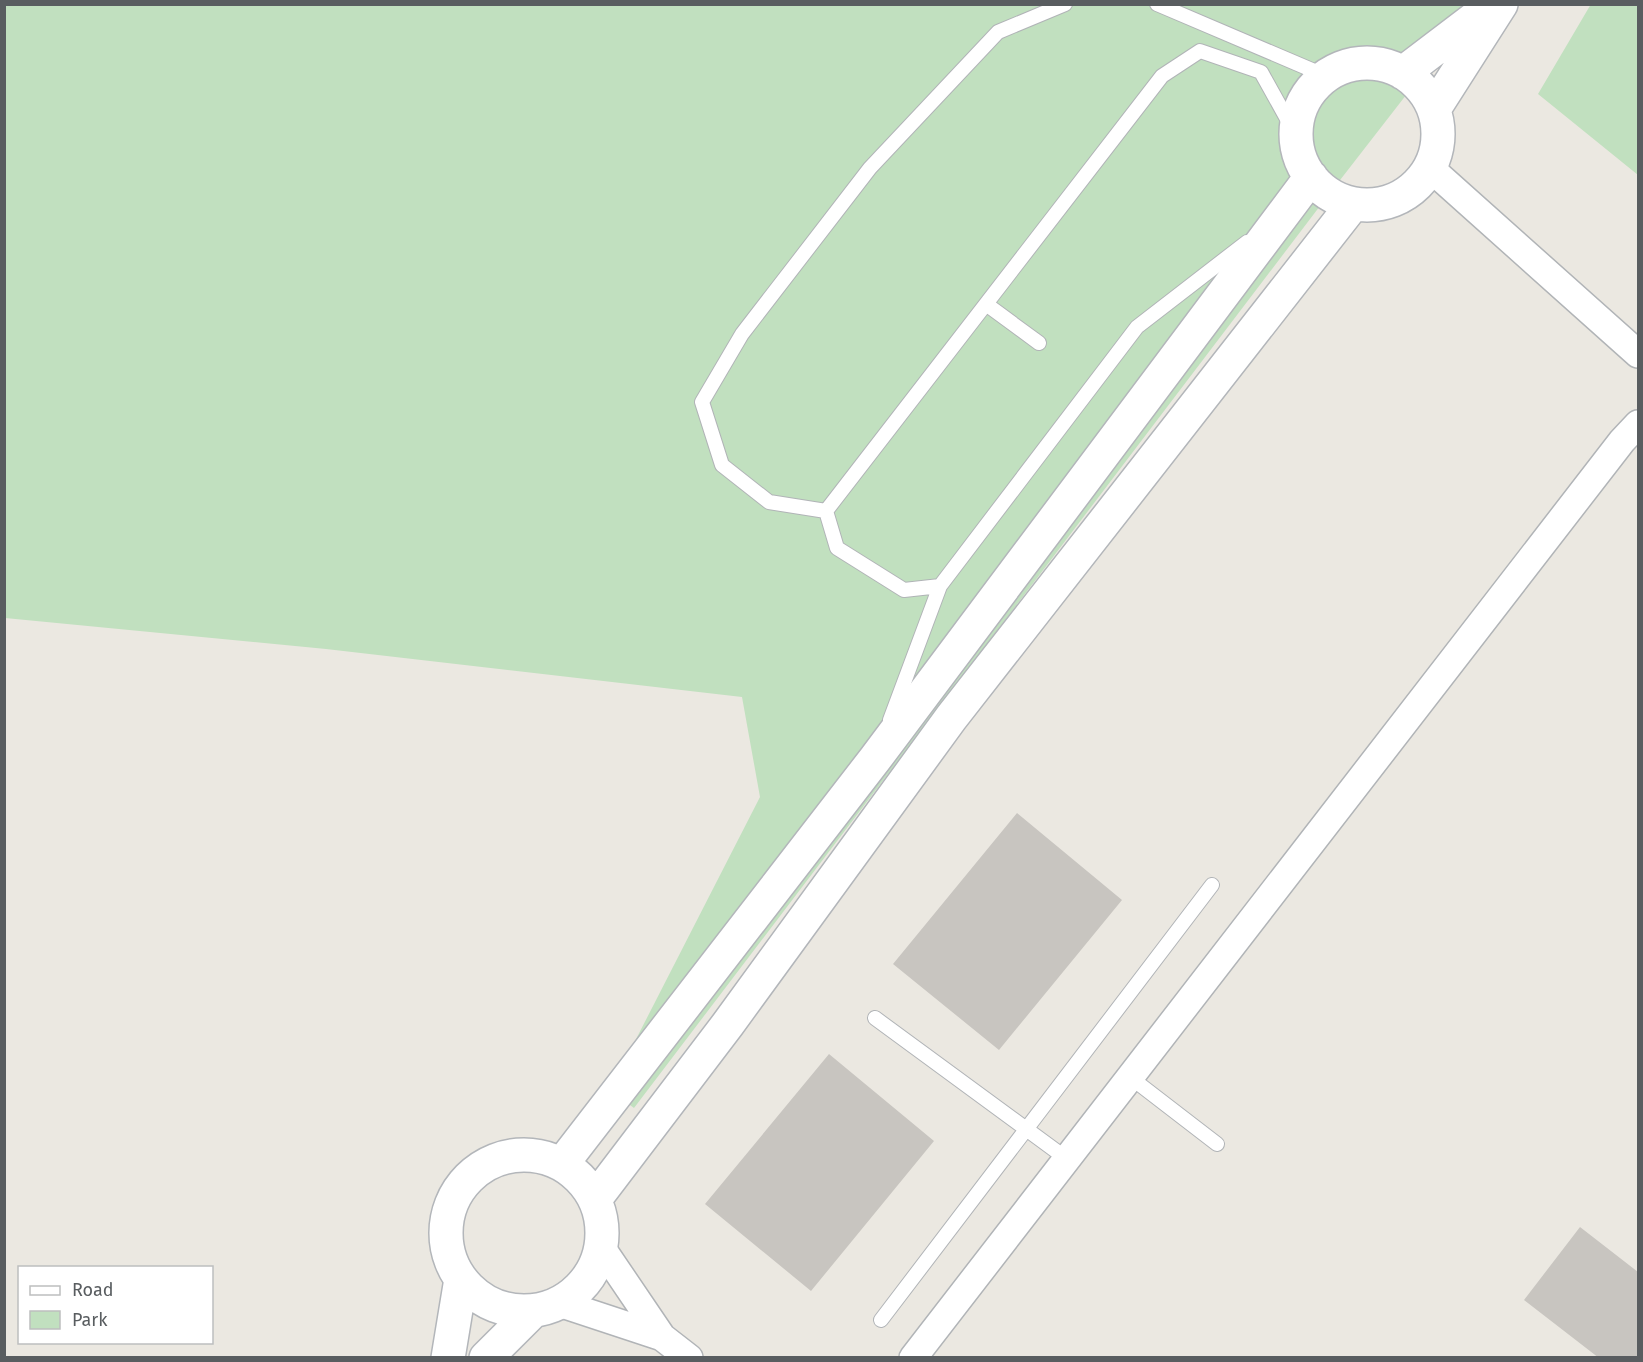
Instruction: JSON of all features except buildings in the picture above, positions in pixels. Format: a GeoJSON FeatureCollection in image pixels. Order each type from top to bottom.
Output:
{"type":"FeatureCollection","features":[{"type":"Feature","properties":{"kind":"street"},"geometry":{"type":"LineString","coordinates":[[1403,73],[1493,4]]}},
{"type":"Feature","properties":{"kind":"street"},"geometry":{"type":"LineString","coordinates":[[1434,109],[1501,4]]}},
{"type":"Feature","properties":{"kind":"street"},"geometry":{"type":"LineString","coordinates":[[1364,63],[1384,65],[1403,73],[1422,89],[1434,109],[1438,129],[1437,149],[1430,168],[1416,186],[1397,199],[1376,205],[1353,204],[1337,198],[1311,177],[1300,157],[1296,135],[1300,112],[1310,92],[1326,76],[1344,67],[1364,63]]}},
{"type":"Feature","properties":{"kind":"street"},"geometry":{"type":"LineString","coordinates":[[1430,168],[1638,354]]}},
{"type":"Feature","properties":{"kind":"street"},"geometry":{"type":"LineString","coordinates":[[562,1164],[875,759],[1311,177]]}},
{"type":"Feature","properties":{"kind":"street"},"geometry":{"type":"LineString","coordinates":[[595,1199],[728,1024],[951,718],[1353,204]]}},
{"type":"Feature","properties":{"kind":"street"},"geometry":{"type":"LineString","coordinates":[[913,1358],[1622,441],[1638,424]]}},
{"type":"Feature","properties":{"kind":"street"},"geometry":{"type":"LineString","coordinates":[[486,1358],[546,1307],[579,1290],[593,1270],[601,1247],[602,1222],[595,1199],[581,1179],[562,1164],[538,1156],[514,1155],[488,1163],[466,1179],[452,1202],[445,1228],[449,1255],[461,1279],[480,1298],[506,1309],[546,1307],[662,1337]]}},
{"type":"Feature","properties":{"kind":"street"},"geometry":{"type":"LineString","coordinates":[[601,1247],[662,1337],[689,1358]]}},
{"type":"Feature","properties":{"kind":"street"},"geometry":{"type":"LineString","coordinates":[[448,1358],[461,1279]]}},
{"type":"Feature","properties":{"kind":"lane"},"geometry":{"type":"LineString","coordinates":[[826,511],[769,502],[722,465],[702,402],[742,334],[870,168],[998,32],[1065,4]]}},
{"type":"Feature","properties":{"kind":"lane"},"geometry":{"type":"LineString","coordinates":[[1157,4],[1326,76]]}},
{"type":"Feature","properties":{"kind":"lane"},"geometry":{"type":"LineString","coordinates":[[826,511],[1162,76],[1200,51],[1261,72],[1296,135]]}},
{"type":"Feature","properties":{"kind":"lane"},"geometry":{"type":"LineString","coordinates":[[875,759],[940,586],[1137,327],[1282,215]]}},
{"type":"Feature","properties":{"kind":"lane"},"geometry":{"type":"LineString","coordinates":[[986,304],[1039,343]]}},
{"type":"Feature","properties":{"kind":"lane"},"geometry":{"type":"LineString","coordinates":[[826,511],[837,548],[904,590],[940,586]]}},
{"type":"Feature","properties":{"kind":"lane"},"geometry":{"type":"LineString","coordinates":[[880,1320],[1212,885]]}},
{"type":"Feature","properties":{"kind":"lane"},"geometry":{"type":"LineString","coordinates":[[875,1018],[1066,1159]]}},
{"type":"Feature","properties":{"kind":"lane"},"geometry":{"type":"LineString","coordinates":[[1130,1077],[1217,1144]]}},
{"type":"Feature","properties":{"kind":"green space"},"geometry":{"type":"Polygon","coordinates":[[[1591,4],[1638,5],[1638,175],[1538,94],[1591,4]]]}},
{"type":"Feature","properties":{"kind":"green space"},"geometry":{"type":"Polygon","coordinates":[[[4,5],[1476,5],[1323,202],[634,1108],[610,1090],[760,797],[742,697],[326,649],[5,618],[4,5]]]}}]}
